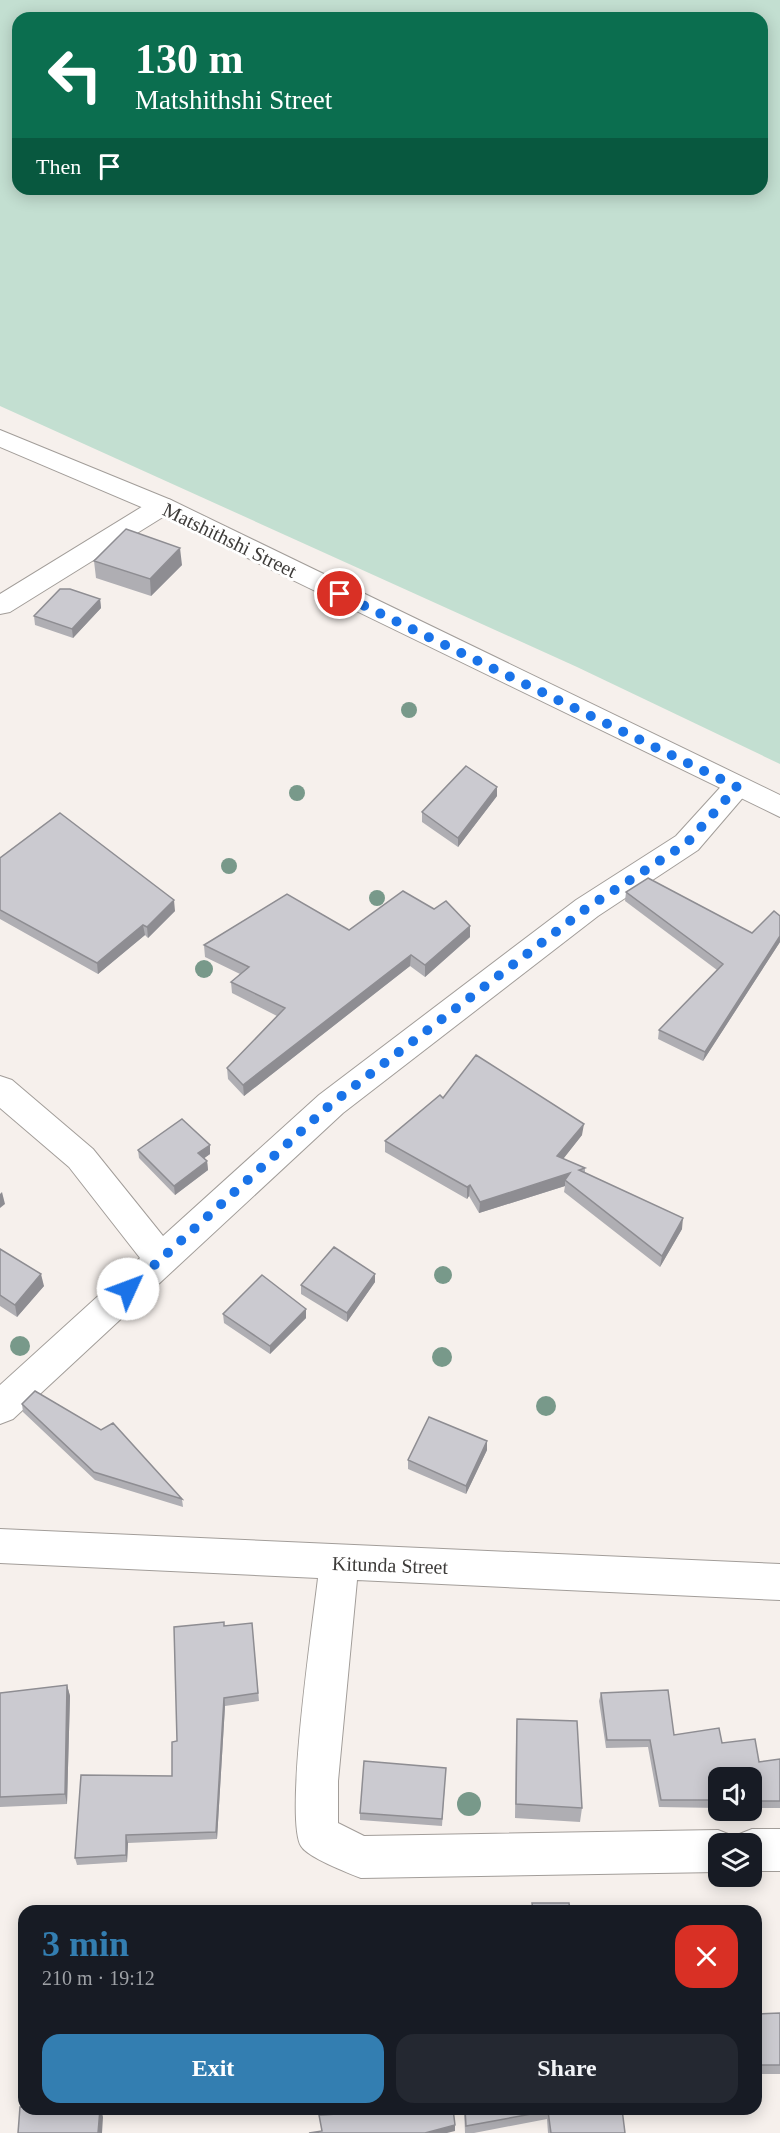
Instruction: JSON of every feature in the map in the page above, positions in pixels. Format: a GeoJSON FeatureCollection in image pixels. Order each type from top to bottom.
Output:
{"type":"FeatureCollection","features":[{"type":"Feature","properties":{"kind":"main road","name":"Matshithshi Street"},"geometry":{"type":"LineString","coordinates":[[0,438],[162,506],[780,807]]}},
{"type":"Feature","properties":{"kind":"main road"},"geometry":{"type":"LineString","coordinates":[[0,606],[162,506]]}},
{"type":"Feature","properties":{"kind":"main road"},"geometry":{"type":"LineString","coordinates":[[0,1408],[331,1104],[587,908],[687,843],[737,787]]}},
{"type":"Feature","properties":{"kind":"main road"},"geometry":{"type":"LineString","coordinates":[[0,1089],[81,1158],[160,1259]]}},
{"type":"Feature","properties":{"kind":"main road","name":"Kitunda Street"},"geometry":{"type":"LineString","coordinates":[[0,1546],[780,1581]]}},
{"type":"Feature","properties":{"kind":"main road"},"geometry":{"type":"LineString","coordinates":[[339,1563],[317,1782],[317,1834],[361,1857],[708,1851]]}},
{"type":"Feature","properties":{"kind":"main road"},"geometry":{"type":"LineString","coordinates":[[762,1850],[780,1850]]}},
{"type":"Feature","properties":{"kind":"green space"},"geometry":{"type":"Polygon","coordinates":[[[0,0],[780,0],[780,764],[577,667],[0,406],[0,0]]]}},
{"type":"Feature","properties":{"kind":"building"},"geometry":{"type":"Polygon","coordinates":[[[126,529],[180,548],[150,579],[94,561],[126,529]]]}},
{"type":"Feature","properties":{"kind":"building"},"geometry":{"type":"Polygon","coordinates":[[[60,589],[70,589],[100,599],[72,629],[34,616],[60,589]]]}},
{"type":"Feature","properties":{"kind":"building"},"geometry":{"type":"Polygon","coordinates":[[[466,766],[497,787],[458,838],[422,812],[466,766]]]}},
{"type":"Feature","properties":{"kind":"building"},"geometry":{"type":"Polygon","coordinates":[[[60,813],[174,900],[147,927],[143,925],[97,963],[0,910],[0,858],[60,813]]]}},
{"type":"Feature","properties":{"kind":"building"},"geometry":{"type":"Polygon","coordinates":[[[648,878],[752,933],[774,911],[780,916],[780,936],[705,1052],[659,1030],[723,964],[626,892],[648,878]]]}},
{"type":"Feature","properties":{"kind":"building"},"geometry":{"type":"Polygon","coordinates":[[[403,891],[434,909],[446,901],[470,926],[425,965],[411,955],[243,1085],[227,1068],[285,1008],[231,982],[249,967],[204,945],[287,894],[349,930],[403,891]]]}},
{"type":"Feature","properties":{"kind":"building"},"geometry":{"type":"Polygon","coordinates":[[[476,1055],[584,1124],[557,1156],[585,1168],[579,1170],[683,1218],[662,1256],[565,1180],[570,1173],[480,1202],[470,1185],[467,1187],[385,1141],[440,1095],[443,1098],[476,1055]]]}},
{"type":"Feature","properties":{"kind":"building"},"geometry":{"type":"Polygon","coordinates":[[[182,1119],[210,1145],[198,1153],[207,1161],[174,1186],[138,1150],[182,1119]]]}},
{"type":"Feature","properties":{"kind":"building"},"geometry":{"type":"Polygon","coordinates":[[[334,1247],[375,1274],[347,1313],[301,1285],[334,1247]]]}},
{"type":"Feature","properties":{"kind":"building"},"geometry":{"type":"Polygon","coordinates":[[[0,1249],[41,1274],[15,1305],[0,1295],[0,1249]]]}},
{"type":"Feature","properties":{"kind":"building"},"geometry":{"type":"Polygon","coordinates":[[[262,1275],[306,1309],[270,1346],[223,1314],[262,1275]]]}},
{"type":"Feature","properties":{"kind":"building"},"geometry":{"type":"Polygon","coordinates":[[[35,1391],[101,1430],[113,1423],[182,1499],[94,1472],[22,1404],[35,1391]]]}},
{"type":"Feature","properties":{"kind":"building"},"geometry":{"type":"Polygon","coordinates":[[[429,1417],[487,1441],[466,1486],[408,1460],[429,1417]]]}},
{"type":"Feature","properties":{"kind":"building"},"geometry":{"type":"Polygon","coordinates":[[[224,1622],[224,1626],[252,1623],[258,1693],[224,1698],[216,1832],[126,1835],[126,1855],[75,1858],[81,1775],[172,1776],[172,1742],[177,1741],[174,1627],[224,1622]]]}},
{"type":"Feature","properties":{"kind":"building"},"geometry":{"type":"Polygon","coordinates":[[[67,1685],[65,1794],[0,1797],[0,1693],[67,1685]]]}},
{"type":"Feature","properties":{"kind":"building"},"geometry":{"type":"Polygon","coordinates":[[[668,1690],[674,1735],[719,1728],[722,1743],[755,1739],[759,1762],[780,1759],[780,1801],[762,1801],[762,1767],[708,1767],[708,1800],[661,1800],[650,1740],[607,1740],[601,1693],[668,1690]]]}},
{"type":"Feature","properties":{"kind":"building"},"geometry":{"type":"Polygon","coordinates":[[[517,1719],[577,1721],[582,1808],[516,1804],[517,1719]]]}},
{"type":"Feature","properties":{"kind":"building"},"geometry":{"type":"Polygon","coordinates":[[[364,1761],[446,1768],[442,1819],[360,1813],[364,1761]]]}},
{"type":"Feature","properties":{"kind":"building"},"geometry":{"type":"Polygon","coordinates":[[[532,1903],[569,1903],[569,1905],[532,1905],[532,1903]]]}},
{"type":"Feature","properties":{"kind":"building"},"geometry":{"type":"Polygon","coordinates":[[[780,2013],[780,2065],[762,2065],[762,2014],[780,2013]]]}},
{"type":"Feature","properties":{"kind":"building"},"geometry":{"type":"Polygon","coordinates":[[[19,2115],[100,2115],[98,2133],[18,2133],[19,2115]]]}},
{"type":"Feature","properties":{"kind":"building"},"geometry":{"type":"Polygon","coordinates":[[[319,2115],[454,2115],[455,2125],[425,2133],[309,2133],[322,2131],[319,2115]]]}},
{"type":"Feature","properties":{"kind":"building"},"geometry":{"type":"Polygon","coordinates":[[[465,2115],[526,2115],[466,2126],[465,2115]]]}},
{"type":"Feature","properties":{"kind":"building"},"geometry":{"type":"Polygon","coordinates":[[[549,2115],[623,2115],[625,2133],[551,2133],[549,2115]]]}},
{"type":"Feature","properties":{"kind":"route"},"geometry":{"type":"LineString","coordinates":[[128,1289],[331,1104],[587,908],[687,843],[737,787],[340,594]]}}]}
